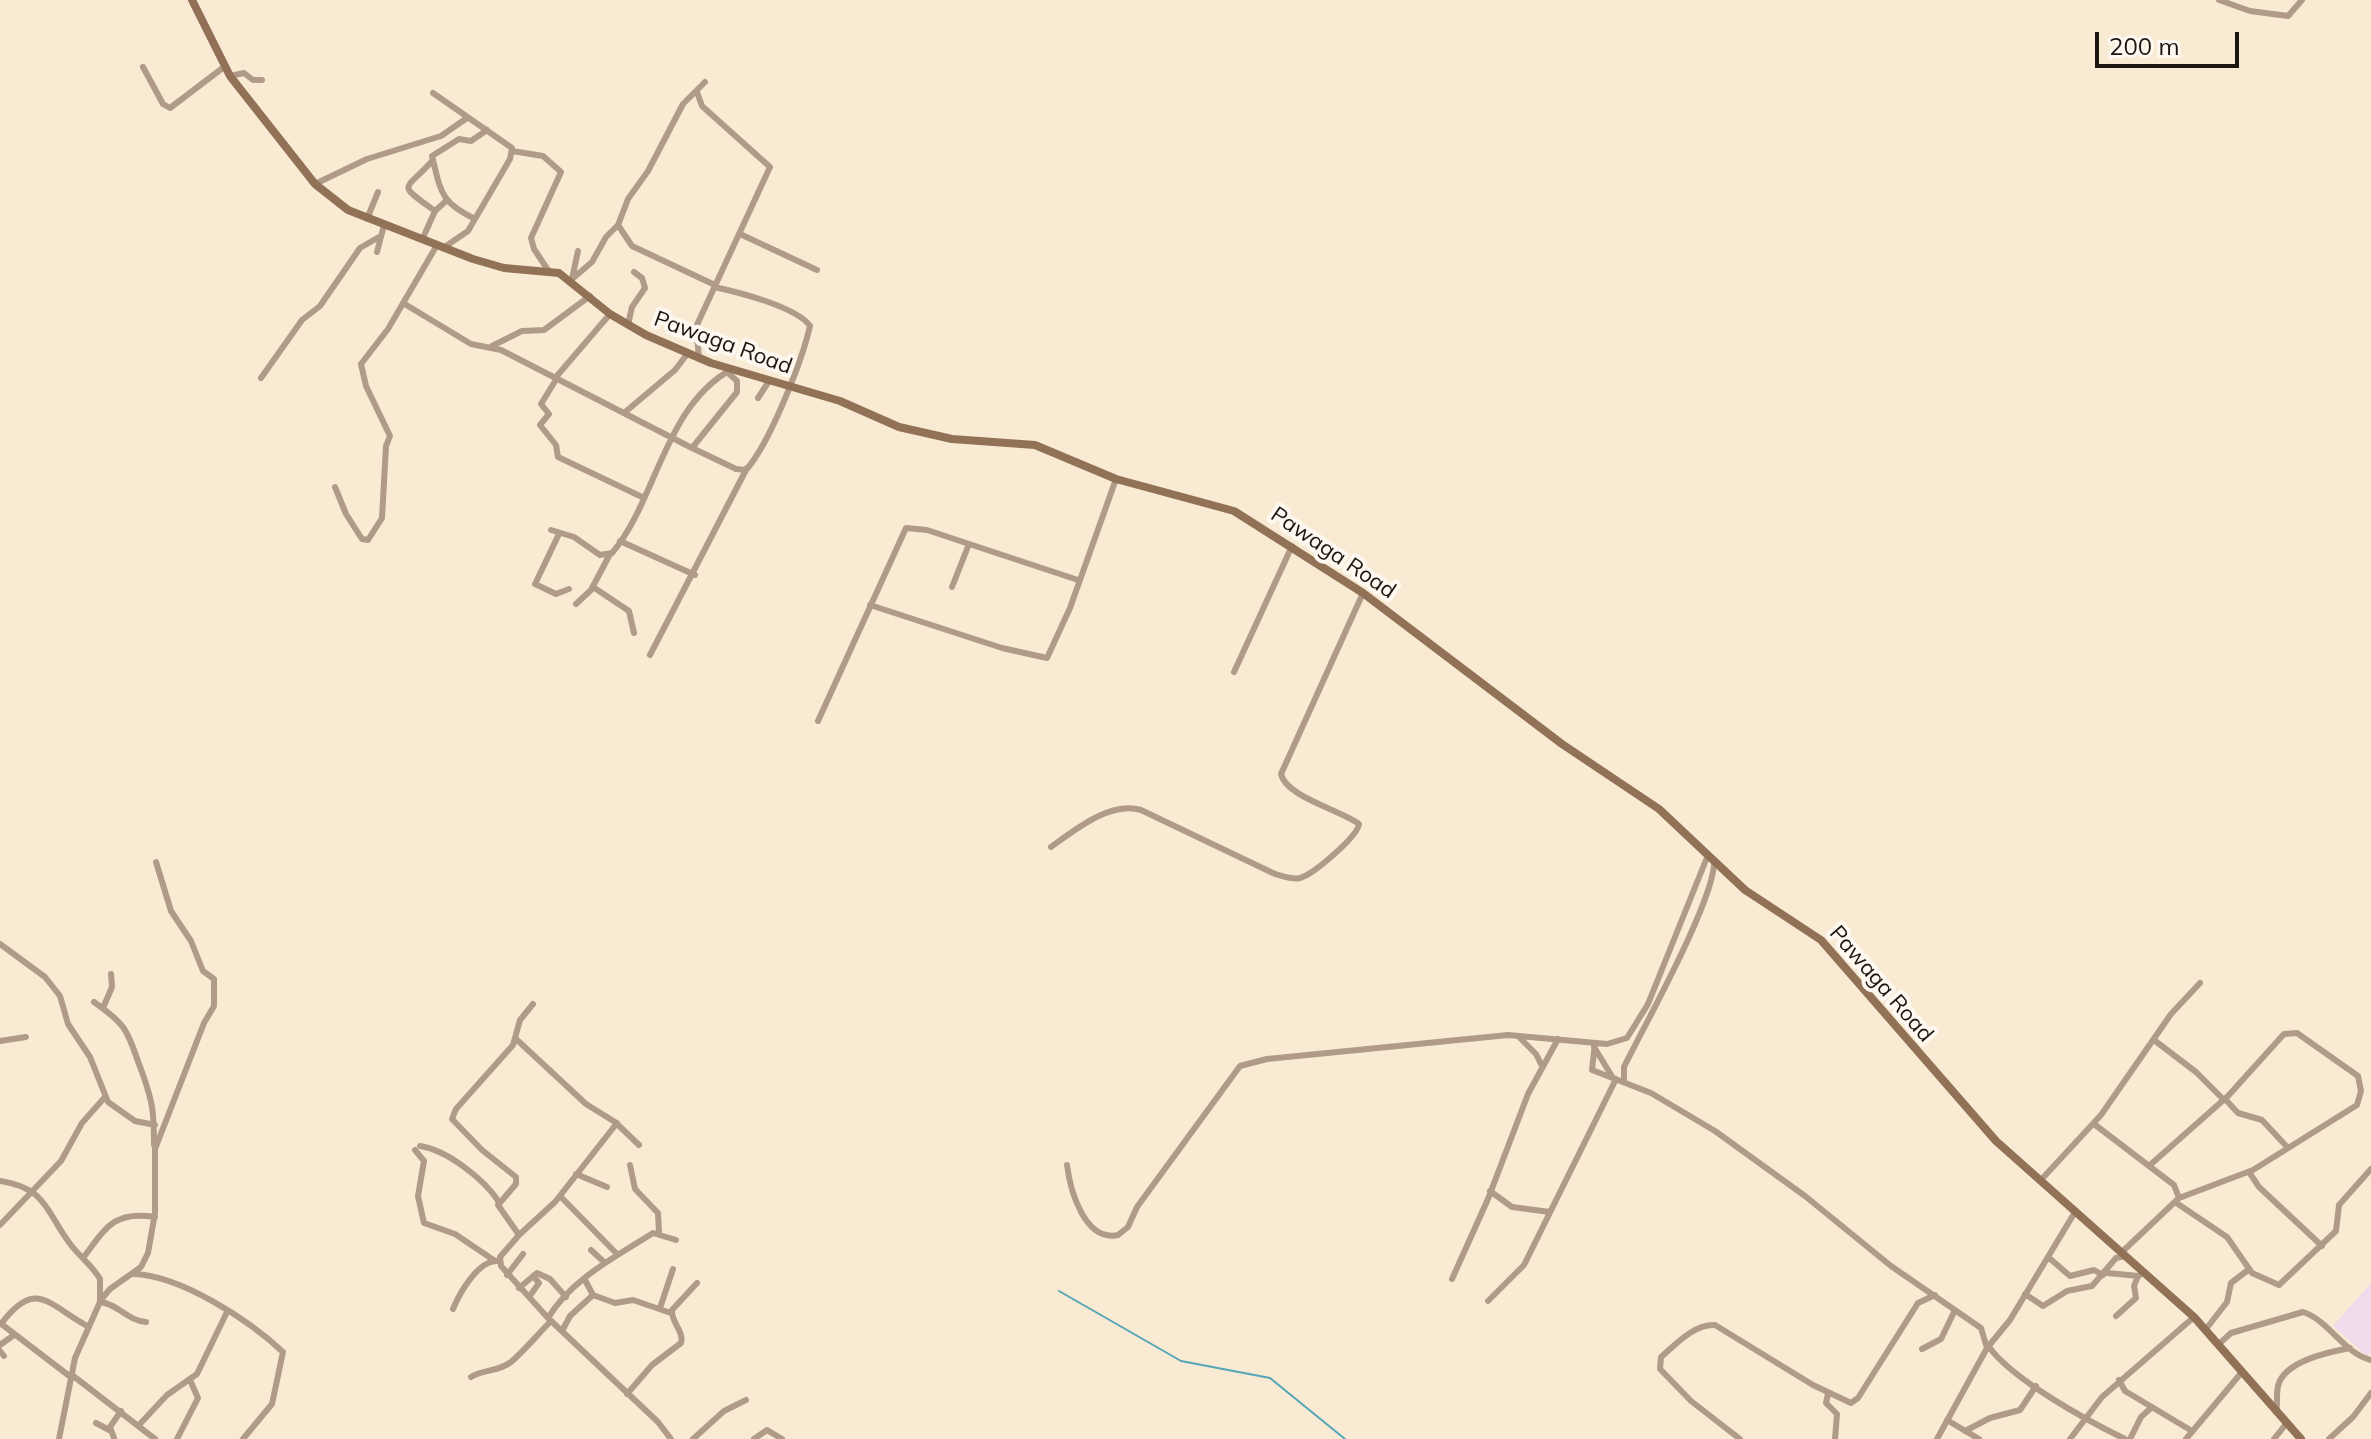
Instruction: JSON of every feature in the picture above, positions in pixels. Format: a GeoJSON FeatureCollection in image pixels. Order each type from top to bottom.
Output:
{"type":"FeatureCollection","features":[{"type":"Feature","properties":{"kind":"main road","name":"Pawaga Road"},"geometry":{"type":"LineString","coordinates":[[192,0],[230,76],[315,184],[336,203],[367,219],[504,268],[548,270],[572,280],[610,314],[628,325],[729,371],[821,394],[899,427],[938,437],[1047,449],[1116,479],[1234,511],[1363,593],[1562,744],[1659,809],[1745,890],[1821,940],[1966,1109],[2040,1181],[2126,1253],[2143,1276],[2194,1317],[2220,1343],[2301,1439]]}},
{"type":"Feature","properties":{"kind":"street"},"geometry":{"type":"LineString","coordinates":[[2219,0],[2250,11],[2288,16],[2302,0]]}},
{"type":"Feature","properties":{"kind":"street"},"geometry":{"type":"LineString","coordinates":[[143,67],[163,104],[170,108],[224,67]]}},
{"type":"Feature","properties":{"kind":"street"},"geometry":{"type":"LineString","coordinates":[[230,76],[244,73],[253,80],[262,80]]}},
{"type":"Feature","properties":{"kind":"street"},"geometry":{"type":"LineString","coordinates":[[572,280],[592,262],[606,237],[618,225],[628,199],[648,171],[683,104],[705,82]]}},
{"type":"Feature","properties":{"kind":"street"},"geometry":{"type":"LineString","coordinates":[[697,92],[700,103],[770,167],[695,332],[699,358]]}},
{"type":"Feature","properties":{"kind":"street"},"geometry":{"type":"LineString","coordinates":[[335,487],[346,514],[362,539],[368,540],[382,518],[386,446],[390,436],[366,386],[361,364],[440,247],[465,235],[512,151],[511,144],[433,93]]}},
{"type":"Feature","properties":{"kind":"street"},"geometry":{"type":"LineString","coordinates":[[315,184],[367,159],[441,136],[467,118]]}},
{"type":"Feature","properties":{"kind":"street"},"geometry":{"type":"LineString","coordinates":[[475,219],[446,201],[433,160],[434,154],[456,140],[470,142],[487,130]]}},
{"type":"Feature","properties":{"kind":"street"},"geometry":{"type":"LineString","coordinates":[[512,151],[543,156],[562,174],[531,238],[534,249],[548,270]]}},
{"type":"Feature","properties":{"kind":"street"},"geometry":{"type":"LineString","coordinates":[[433,160],[411,181],[408,190],[410,196],[435,211]]}},
{"type":"Feature","properties":{"kind":"street"},"geometry":{"type":"LineString","coordinates":[[367,219],[378,192]]}},
{"type":"Feature","properties":{"kind":"street"},"geometry":{"type":"LineString","coordinates":[[422,240],[435,211],[446,201]]}},
{"type":"Feature","properties":{"kind":"street"},"geometry":{"type":"LineString","coordinates":[[377,252],[384,225]]}},
{"type":"Feature","properties":{"kind":"street"},"geometry":{"type":"LineString","coordinates":[[618,225],[632,246],[714,286],[754,297],[809,322],[806,349],[784,400],[695,575],[650,655]]}},
{"type":"Feature","properties":{"kind":"street"},"geometry":{"type":"LineString","coordinates":[[740,234],[817,270]]}},
{"type":"Feature","properties":{"kind":"street"},"geometry":{"type":"LineString","coordinates":[[261,378],[302,320],[320,306],[360,248],[379,237]]}},
{"type":"Feature","properties":{"kind":"street"},"geometry":{"type":"LineString","coordinates":[[572,280],[578,251]]}},
{"type":"Feature","properties":{"kind":"street"},"geometry":{"type":"LineString","coordinates":[[628,325],[632,307],[645,288],[642,278],[634,272]]}},
{"type":"Feature","properties":{"kind":"street"},"geometry":{"type":"LineString","coordinates":[[492,346],[527,330],[544,330],[590,296]]}},
{"type":"Feature","properties":{"kind":"street"},"geometry":{"type":"LineString","coordinates":[[403,303],[471,344],[492,346],[692,448],[736,469],[747,468]]}},
{"type":"Feature","properties":{"kind":"street"},"geometry":{"type":"LineString","coordinates":[[610,314],[556,378],[541,404],[549,414],[540,425],[556,445],[558,457],[642,497]]}},
{"type":"Feature","properties":{"kind":"street"},"geometry":{"type":"LineString","coordinates":[[624,413],[675,370],[688,353]]}},
{"type":"Feature","properties":{"kind":"street"},"geometry":{"type":"LineString","coordinates":[[576,604],[593,587],[620,541],[691,407],[729,371],[737,381],[737,392],[692,448]]}},
{"type":"Feature","properties":{"kind":"street"},"geometry":{"type":"LineString","coordinates":[[758,398],[769,381]]}},
{"type":"Feature","properties":{"kind":"street"},"geometry":{"type":"LineString","coordinates":[[870,605],[1044,659],[1050,654],[1116,479]]}},
{"type":"Feature","properties":{"kind":"street"},"geometry":{"type":"LineString","coordinates":[[818,721],[906,528],[927,530],[1078,580]]}},
{"type":"Feature","properties":{"kind":"street"},"geometry":{"type":"LineString","coordinates":[[551,530],[574,537],[600,555],[610,554]]}},
{"type":"Feature","properties":{"kind":"street"},"geometry":{"type":"LineString","coordinates":[[559,534],[535,584],[556,594],[569,589]]}},
{"type":"Feature","properties":{"kind":"street"},"geometry":{"type":"LineString","coordinates":[[620,541],[695,575]]}},
{"type":"Feature","properties":{"kind":"street"},"geometry":{"type":"LineString","coordinates":[[952,587],[969,544]]}},
{"type":"Feature","properties":{"kind":"street"},"geometry":{"type":"LineString","coordinates":[[1234,672],[1292,546]]}},
{"type":"Feature","properties":{"kind":"street"},"geometry":{"type":"LineString","coordinates":[[593,587],[629,611],[634,633]]}},
{"type":"Feature","properties":{"kind":"street"},"geometry":{"type":"LineString","coordinates":[[1051,847],[1095,818],[1129,808],[1141,810],[1275,874],[1293,878],[1304,876],[1333,855],[1356,833],[1359,824],[1295,791],[1283,782],[1281,774],[1363,593]]}},
{"type":"Feature","properties":{"kind":"street"},"geometry":{"type":"LineString","coordinates":[[1067,1165],[1072,1192],[1081,1213],[1104,1233],[1118,1235],[1128,1227],[1137,1207],[1240,1066],[1277,1058],[1518,1035],[1594,1045],[1621,1042],[1635,1029],[1648,1004],[1711,857]]}},
{"type":"Feature","properties":{"kind":"street"},"geometry":{"type":"LineString","coordinates":[[1624,1082],[1624,1067],[1698,913],[1714,869],[1711,857]]}},
{"type":"Feature","properties":{"kind":"street"},"geometry":{"type":"LineString","coordinates":[[155,1149],[204,1023],[214,1006],[215,984],[203,971],[187,933],[171,911],[156,862]]}},
{"type":"Feature","properties":{"kind":"street"},"geometry":{"type":"LineString","coordinates":[[0,944],[45,977],[60,996],[68,1024],[90,1057],[105,1097],[126,1116],[155,1125]]}},
{"type":"Feature","properties":{"kind":"street"},"geometry":{"type":"LineString","coordinates":[[103,1008],[112,987],[111,974]]}},
{"type":"Feature","properties":{"kind":"street"},"geometry":{"type":"LineString","coordinates":[[2040,1181],[2094,1124],[2154,1040],[2200,983]]}},
{"type":"Feature","properties":{"kind":"street"},"geometry":{"type":"LineString","coordinates":[[59,1439],[75,1358],[100,1302],[110,1289],[133,1274],[148,1253],[155,1217],[155,1125],[151,1089],[142,1074],[129,1032],[94,1002]]}},
{"type":"Feature","properties":{"kind":"street"},"geometry":{"type":"LineString","coordinates":[[499,1202],[516,1184],[516,1177],[468,1138],[454,1124],[453,1115],[515,1038],[520,1020],[533,1004]]}},
{"type":"Feature","properties":{"kind":"street"},"geometry":{"type":"LineString","coordinates":[[2025,1294],[2043,1306],[2067,1291],[2092,1286],[2116,1258],[2126,1253],[2177,1200],[2249,1172],[2357,1105],[2360,1083],[2354,1071],[2297,1033],[2289,1033],[2224,1099],[2150,1165]]}},
{"type":"Feature","properties":{"kind":"street"},"geometry":{"type":"LineString","coordinates":[[1518,1035],[1536,1054],[1542,1066]]}},
{"type":"Feature","properties":{"kind":"street"},"geometry":{"type":"LineString","coordinates":[[0,1041],[26,1037]]}},
{"type":"Feature","properties":{"kind":"street"},"geometry":{"type":"LineString","coordinates":[[515,1038],[544,1061],[586,1104],[617,1123],[639,1145]]}},
{"type":"Feature","properties":{"kind":"street"},"geometry":{"type":"LineString","coordinates":[[1452,1279],[1542,1066],[1551,1057],[1558,1039]]}},
{"type":"Feature","properties":{"kind":"street"},"geometry":{"type":"LineString","coordinates":[[2154,1040],[2196,1072],[2238,1113],[2262,1120],[2288,1148]]}},
{"type":"Feature","properties":{"kind":"street"},"geometry":{"type":"LineString","coordinates":[[1594,1045],[1614,1079]]}},
{"type":"Feature","properties":{"kind":"street"},"geometry":{"type":"LineString","coordinates":[[1594,1045],[1592,1070],[1685,1111],[1805,1196],[1891,1266],[1983,1329],[2001,1332]]}},
{"type":"Feature","properties":{"kind":"street"},"geometry":{"type":"LineString","coordinates":[[1488,1301],[1524,1265],[1614,1079]]}},
{"type":"Feature","properties":{"kind":"street"},"geometry":{"type":"LineString","coordinates":[[0,1225],[31,1189],[65,1157],[82,1123],[105,1097]]}},
{"type":"Feature","properties":{"kind":"street"},"geometry":{"type":"LineString","coordinates":[[453,1309],[470,1281],[487,1263],[497,1261],[560,1196],[617,1123]]}},
{"type":"Feature","properties":{"kind":"street"},"geometry":{"type":"LineString","coordinates":[[2094,1124],[2174,1185],[2177,1200],[2227,1237],[2248,1270],[2265,1281],[2279,1285],[2336,1231],[2341,1202],[2371,1169]]}},
{"type":"Feature","properties":{"kind":"street"},"geometry":{"type":"LineString","coordinates":[[519,1235],[499,1210],[499,1202],[476,1177],[418,1148],[424,1161],[418,1196],[424,1223],[455,1234],[497,1261],[549,1319],[671,1439]]}},
{"type":"Feature","properties":{"kind":"street"},"geometry":{"type":"LineString","coordinates":[[630,1165],[635,1189],[658,1213],[659,1233]]}},
{"type":"Feature","properties":{"kind":"street"},"geometry":{"type":"LineString","coordinates":[[2249,1172],[2259,1187],[2322,1246]]}},
{"type":"Feature","properties":{"kind":"street"},"geometry":{"type":"LineString","coordinates":[[576,1174],[607,1187]]}},
{"type":"Feature","properties":{"kind":"street"},"geometry":{"type":"LineString","coordinates":[[0,1181],[31,1189],[41,1198],[68,1242],[100,1279],[100,1302]]}},
{"type":"Feature","properties":{"kind":"street"},"geometry":{"type":"LineString","coordinates":[[1490,1191],[1512,1207],[1550,1212]]}},
{"type":"Feature","properties":{"kind":"street"},"geometry":{"type":"LineString","coordinates":[[560,1196],[616,1253]]}},
{"type":"Feature","properties":{"kind":"street"},"geometry":{"type":"LineString","coordinates":[[1937,1439],[1988,1348],[2075,1212]]}},
{"type":"Feature","properties":{"kind":"street"},"geometry":{"type":"LineString","coordinates":[[83,1258],[112,1222],[135,1215],[155,1217]]}},
{"type":"Feature","properties":{"kind":"street"},"geometry":{"type":"LineString","coordinates":[[471,1377],[508,1363],[566,1297],[616,1253],[659,1233],[676,1240]]}},
{"type":"Feature","properties":{"kind":"street"},"geometry":{"type":"LineString","coordinates":[[591,1250],[604,1262]]}},
{"type":"Feature","properties":{"kind":"street"},"geometry":{"type":"LineString","coordinates":[[507,1275],[523,1254]]}},
{"type":"Feature","properties":{"kind":"street"},"geometry":{"type":"LineString","coordinates":[[2048,1257],[2070,1276],[2080,1276],[2091,1270],[2143,1276]]}},
{"type":"Feature","properties":{"kind":"street"},"geometry":{"type":"LineString","coordinates":[[660,1308],[673,1269]]}},
{"type":"Feature","properties":{"kind":"street"},"geometry":{"type":"LineString","coordinates":[[2206,1329],[2227,1302],[2231,1283],[2248,1270]]}},
{"type":"Feature","properties":{"kind":"street"},"geometry":{"type":"LineString","coordinates":[[133,1274],[170,1280],[258,1331],[285,1355],[272,1404],[243,1439]]}},
{"type":"Feature","properties":{"kind":"street"},"geometry":{"type":"LineString","coordinates":[[519,1288],[533,1276],[546,1276],[566,1297]]}},
{"type":"Feature","properties":{"kind":"street"},"geometry":{"type":"LineString","coordinates":[[529,1297],[539,1283],[533,1276]]}},
{"type":"Feature","properties":{"kind":"street"},"geometry":{"type":"LineString","coordinates":[[2116,1316],[2136,1298],[2134,1288],[2143,1276]]}},
{"type":"Feature","properties":{"kind":"street"},"geometry":{"type":"LineString","coordinates":[[585,1280],[593,1295],[615,1303],[633,1300],[671,1313],[681,1334],[681,1343],[652,1365],[627,1394]]}},
{"type":"Feature","properties":{"kind":"street"},"geometry":{"type":"LineString","coordinates":[[671,1313],[680,1298],[697,1283]]}},
{"type":"Feature","properties":{"kind":"street"},"geometry":{"type":"LineString","coordinates":[[562,1331],[570,1316],[593,1295]]}},
{"type":"Feature","properties":{"kind":"street"},"geometry":{"type":"LineString","coordinates":[[1740,1439],[1691,1401],[1658,1365],[1661,1357],[1701,1326],[1715,1325],[1846,1403],[1858,1398],[1918,1303],[1927,1295],[1935,1295]]}},
{"type":"Feature","properties":{"kind":"street"},"geometry":{"type":"LineString","coordinates":[[89,1327],[42,1299],[30,1297],[23,1299],[0,1323],[155,1439]]}},
{"type":"Feature","properties":{"kind":"street"},"geometry":{"type":"LineString","coordinates":[[100,1302],[111,1304],[134,1319],[146,1322]]}},
{"type":"Feature","properties":{"kind":"street"},"geometry":{"type":"LineString","coordinates":[[1922,1349],[1941,1339],[1955,1310]]}},
{"type":"Feature","properties":{"kind":"street"},"geometry":{"type":"LineString","coordinates":[[139,1425],[172,1391],[190,1380],[203,1366],[227,1312]]}},
{"type":"Feature","properties":{"kind":"street"},"geometry":{"type":"LineString","coordinates":[[2220,1343],[2231,1333],[2303,1312],[2313,1316],[2350,1348],[2371,1360]]}},
{"type":"Feature","properties":{"kind":"street"},"geometry":{"type":"LineString","coordinates":[[2070,1439],[2119,1380],[2194,1317]]}},
{"type":"Feature","properties":{"kind":"street"},"geometry":{"type":"LineString","coordinates":[[1983,1329],[1988,1348],[2000,1361],[2085,1418],[2128,1439],[2141,1417],[2152,1407]]}},
{"type":"Feature","properties":{"kind":"street"},"geometry":{"type":"LineString","coordinates":[[1,1351],[14,1335]]}},
{"type":"Feature","properties":{"kind":"street"},"geometry":{"type":"LineString","coordinates":[[2262,1395],[2304,1362],[2350,1348]]}},
{"type":"Feature","properties":{"kind":"street"},"geometry":{"type":"LineString","coordinates":[[2186,1439],[2242,1372]]}},
{"type":"Feature","properties":{"kind":"street"},"geometry":{"type":"LineString","coordinates":[[177,1439],[198,1398],[190,1380]]}},
{"type":"Feature","properties":{"kind":"street"},"geometry":{"type":"LineString","coordinates":[[2119,1380],[2125,1391],[2192,1431]]}},
{"type":"Feature","properties":{"kind":"street"},"geometry":{"type":"LineString","coordinates":[[2276,1412],[2278,1384]]}},
{"type":"Feature","properties":{"kind":"street"},"geometry":{"type":"LineString","coordinates":[[1965,1431],[1990,1418],[2020,1410],[2036,1386]]}},
{"type":"Feature","properties":{"kind":"street"},"geometry":{"type":"LineString","coordinates":[[2329,1439],[2353,1417],[2371,1393]]}},
{"type":"Feature","properties":{"kind":"street"},"geometry":{"type":"LineString","coordinates":[[1828,1394],[1826,1403],[1837,1414],[1834,1438]]}},
{"type":"Feature","properties":{"kind":"street"},"geometry":{"type":"LineString","coordinates":[[693,1439],[724,1411],[746,1400]]}},
{"type":"Feature","properties":{"kind":"street"},"geometry":{"type":"LineString","coordinates":[[96,1423],[112,1435],[121,1411]]}},
{"type":"Feature","properties":{"kind":"street"},"geometry":{"type":"LineString","coordinates":[[1947,1420],[1979,1439]]}},
{"type":"Feature","properties":{"kind":"street"},"geometry":{"type":"LineString","coordinates":[[2274,1439],[2286,1424]]}},
{"type":"Feature","properties":{"kind":"street"},"geometry":{"type":"LineString","coordinates":[[754,1439],[767,1430],[782,1439]]}},
{"type":"Feature","properties":{"kind":"shaded area"},"geometry":{"type":"Polygon","coordinates":[[[2371,1283],[2371,1352],[2367,1356],[2333,1326],[2371,1283]]]}},
{"type":"Feature","properties":{"kind":"waterway"},"geometry":{"type":"LineString","coordinates":[[1059,1291],[1181,1361],[1270,1378],[1345,1439]]}}]}
